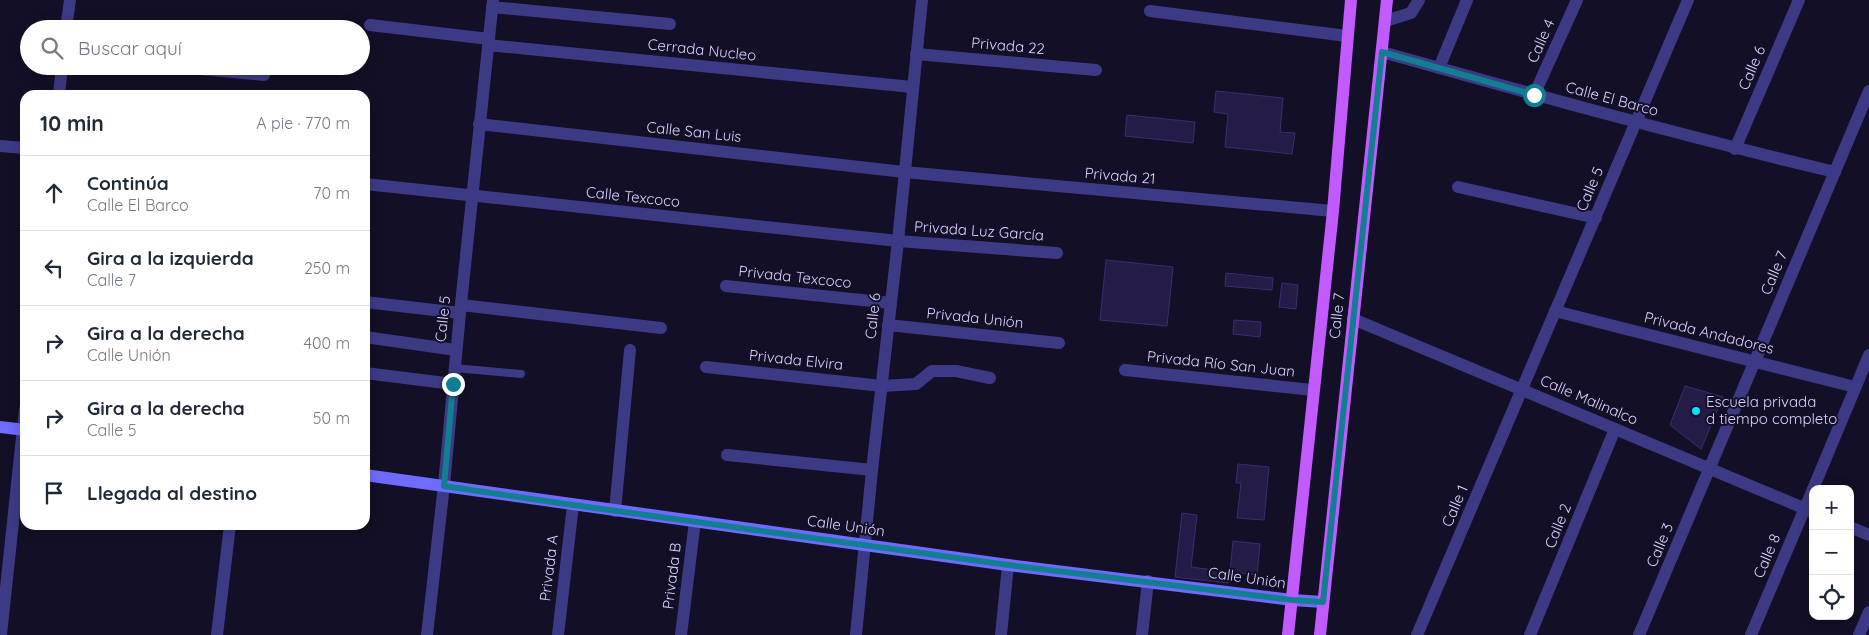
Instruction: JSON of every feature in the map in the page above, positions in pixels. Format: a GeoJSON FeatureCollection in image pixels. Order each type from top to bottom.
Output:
{"type":"FeatureCollection","features":[{"type":"Feature","properties":{"kind":"main road","name":"Calle 7"},"geometry":{"type":"LineString","coordinates":[[1288,635],[1333,211],[1351,0]]}},
{"type":"Feature","properties":{"kind":"main road","name":"Calle 7"},"geometry":{"type":"LineString","coordinates":[[1320,635],[1352,318],[1388,0]]}},
{"type":"Feature","properties":{"kind":"street"},"geometry":{"type":"LineString","coordinates":[[67,20],[70,0]]}},
{"type":"Feature","properties":{"kind":"street","name":"Calle 6"},"geometry":{"type":"LineString","coordinates":[[856,635],[922,0]]}},
{"type":"Feature","properties":{"kind":"street"},"geometry":{"type":"LineString","coordinates":[[1385,21],[1411,12],[1419,0]]}},
{"type":"Feature","properties":{"kind":"street"},"geometry":{"type":"LineString","coordinates":[[1438,68],[1467,0]]}},
{"type":"Feature","properties":{"kind":"street","name":"Calle 4"},"geometry":{"type":"LineString","coordinates":[[1534,95],[1577,0]]}},
{"type":"Feature","properties":{"kind":"street","name":"Calle 5"},"geometry":{"type":"LineString","coordinates":[[1522,390],[1688,0]]}},
{"type":"Feature","properties":{"kind":"street","name":"Calle 6"},"geometry":{"type":"LineString","coordinates":[[1735,149],[1799,0]]}},
{"type":"Feature","properties":{"kind":"street","name":"Calle 5"},"geometry":{"type":"LineString","coordinates":[[428,635],[492,3],[670,24]]}},
{"type":"Feature","properties":{"kind":"street"},"geometry":{"type":"LineString","coordinates":[[1150,11],[1347,36]]}},
{"type":"Feature","properties":{"kind":"street","name":"Cerrada Nucleo"},"geometry":{"type":"LineString","coordinates":[[370,26],[489,42],[912,87]]}},
{"type":"Feature","properties":{"kind":"street","name":"Calle El Barco"},"geometry":{"type":"LineString","coordinates":[[1382,52],[1735,149],[1835,172]]}},
{"type":"Feature","properties":{"kind":"street","name":"Privada 22"},"geometry":{"type":"LineString","coordinates":[[916,54],[1096,70]]}},
{"type":"Feature","properties":{"kind":"street"},"geometry":{"type":"LineString","coordinates":[[60,90],[61,75]]}},
{"type":"Feature","properties":{"kind":"street","name":"Calle 7"},"geometry":{"type":"LineString","coordinates":[[1710,469],[1869,91]]}},
{"type":"Feature","properties":{"kind":"street","name":"Calle San Luis"},"geometry":{"type":"LineString","coordinates":[[479,124],[904,172]]}},
{"type":"Feature","properties":{"kind":"street"},"geometry":{"type":"LineString","coordinates":[[0,146],[20,148]]}},
{"type":"Feature","properties":{"kind":"street","name":"Privada 21"},"geometry":{"type":"LineString","coordinates":[[904,172],[1333,211]]}},
{"type":"Feature","properties":{"kind":"street","name":"Calle Texcoco"},"geometry":{"type":"LineString","coordinates":[[370,185],[898,241]]}},
{"type":"Feature","properties":{"kind":"street"},"geometry":{"type":"LineString","coordinates":[[1458,187],[1596,218]]}},
{"type":"Feature","properties":{"kind":"street","name":"Privada Luz García"},"geometry":{"type":"LineString","coordinates":[[898,241],[1057,253]]}},
{"type":"Feature","properties":{"kind":"street","name":"Privada Texcoco"},"geometry":{"type":"LineString","coordinates":[[726,286],[891,303]]}},
{"type":"Feature","properties":{"kind":"street"},"geometry":{"type":"LineString","coordinates":[[370,302],[660,328]]}},
{"type":"Feature","properties":{"kind":"street","name":"Privada Andadores"},"geometry":{"type":"LineString","coordinates":[[1555,311],[1855,387]]}},
{"type":"Feature","properties":{"kind":"street","name":"Calle Malinalco"},"geometry":{"type":"LineString","coordinates":[[1352,318],[1809,510]]}},
{"type":"Feature","properties":{"kind":"street","name":"Privada Unión"},"geometry":{"type":"LineString","coordinates":[[888,325],[1059,343]]}},
{"type":"Feature","properties":{"kind":"street"},"geometry":{"type":"LineString","coordinates":[[370,339],[456,350]]}},
{"type":"Feature","properties":{"kind":"street"},"geometry":{"type":"LineString","coordinates":[[615,511],[630,350]]}},
{"type":"Feature","properties":{"kind":"street","name":"Calle 8"},"geometry":{"type":"LineString","coordinates":[[1815,485],[1869,355]]}},
{"type":"Feature","properties":{"kind":"street","name":"Privada Elvira"},"geometry":{"type":"LineString","coordinates":[[706,367],[882,386],[916,384],[932,371],[956,371],[990,378]]}},
{"type":"Feature","properties":{"kind":"street","name":"Privada Río San Juan"},"geometry":{"type":"LineString","coordinates":[[1125,370],[1313,390]]}},
{"type":"Feature","properties":{"kind":"street"},"geometry":{"type":"LineString","coordinates":[[370,374],[453,384]]}},
{"type":"Feature","properties":{"kind":"street","name":"Calle 1"},"geometry":{"type":"LineString","coordinates":[[1417,635],[1522,390]]}},
{"type":"Feature","properties":{"kind":"street"},"geometry":{"type":"LineString","coordinates":[[0,427],[20,430]]}},
{"type":"Feature","properties":{"kind":"street","name":"Calle 2"},"geometry":{"type":"LineString","coordinates":[[1530,635],[1615,429]]}},
{"type":"Feature","properties":{"kind":"street"},"geometry":{"type":"LineString","coordinates":[[727,455],[872,470]]}},
{"type":"Feature","properties":{"kind":"street"},"geometry":{"type":"LineString","coordinates":[[1,631],[20,465]]}},
{"type":"Feature","properties":{"kind":"street","name":"Calle 3"},"geometry":{"type":"LineString","coordinates":[[1639,635],[1710,469]]}},
{"type":"Feature","properties":{"kind":"street","name":"Calle Unión"},"geometry":{"type":"LineString","coordinates":[[370,476],[1008,565],[1292,600],[1323,602]]}},
{"type":"Feature","properties":{"kind":"street","name":"Privada A"},"geometry":{"type":"LineString","coordinates":[[558,635],[573,505]]}},
{"type":"Feature","properties":{"kind":"street","name":"Calle 8"},"geometry":{"type":"LineString","coordinates":[[1751,635],[1809,510]]}},
{"type":"Feature","properties":{"kind":"street","name":"Privada B"},"geometry":{"type":"LineString","coordinates":[[681,635],[695,521]]}},
{"type":"Feature","properties":{"kind":"street"},"geometry":{"type":"LineString","coordinates":[[1854,529],[1869,535]]}},
{"type":"Feature","properties":{"kind":"street"},"geometry":{"type":"LineString","coordinates":[[218,635],[229,530]]}},
{"type":"Feature","properties":{"kind":"street"},"geometry":{"type":"LineString","coordinates":[[1002,635],[1008,565]]}},
{"type":"Feature","properties":{"kind":"street"},"geometry":{"type":"LineString","coordinates":[[1142,635],[1148,581]]}},
{"type":"Feature","properties":{"kind":"street"},"geometry":{"type":"LineString","coordinates":[[1859,635],[1869,612]]}},
{"type":"Feature","properties":{"kind":"lane"},"geometry":{"type":"LineString","coordinates":[[454,368],[521,374]]}},
{"type":"Feature","properties":{"kind":"building"},"geometry":{"type":"Polygon","coordinates":[[[1216,91],[1283,98],[1280,132],[1295,133],[1292,154],[1225,147],[1228,114],[1214,112],[1216,91]]]}},
{"type":"Feature","properties":{"kind":"building"},"geometry":{"type":"Polygon","coordinates":[[[1127,115],[1195,122],[1193,143],[1125,136],[1127,115]]]}},
{"type":"Feature","properties":{"kind":"building"},"geometry":{"type":"Polygon","coordinates":[[[1106,260],[1173,267],[1167,326],[1100,320],[1106,260]]]}},
{"type":"Feature","properties":{"kind":"building"},"geometry":{"type":"Polygon","coordinates":[[[1226,273],[1273,278],[1272,290],[1225,286],[1226,273]]]}},
{"type":"Feature","properties":{"kind":"building"},"geometry":{"type":"Polygon","coordinates":[[[1282,283],[1298,285],[1296,309],[1279,307],[1282,283]]]}},
{"type":"Feature","properties":{"kind":"building"},"geometry":{"type":"Polygon","coordinates":[[[1234,320],[1261,322],[1260,337],[1233,334],[1234,320]]]}},
{"type":"Feature","properties":{"kind":"building","name":"Escuela privada d tiempo completo"},"geometry":{"type":"Polygon","coordinates":[[[1685,386],[1723,397],[1701,449],[1670,425],[1685,386]]]}},
{"type":"Feature","properties":{"kind":"building"},"geometry":{"type":"Polygon","coordinates":[[[1238,464],[1269,467],[1264,520],[1237,518],[1241,483],[1236,483],[1238,464]]]}},
{"type":"Feature","properties":{"kind":"building"},"geometry":{"type":"Polygon","coordinates":[[[1182,513],[1197,515],[1191,567],[1230,572],[1228,583],[1175,577],[1182,513]]]}},
{"type":"Feature","properties":{"kind":"building"},"geometry":{"type":"Polygon","coordinates":[[[1233,541],[1260,544],[1257,575],[1230,572],[1233,541]]]}},
{"type":"Feature","properties":{"kind":"place","name":"Escuela privada d tiempo completo"},"geometry":{"type":"Point","coordinates":[1696,411]}},
{"type":"Feature","properties":{"kind":"route"},"geometry":{"type":"LineString","coordinates":[[453,384],[444,486],[1008,565],[1292,600],[1323,602],[1382,52],[1534,95]]}}]}
